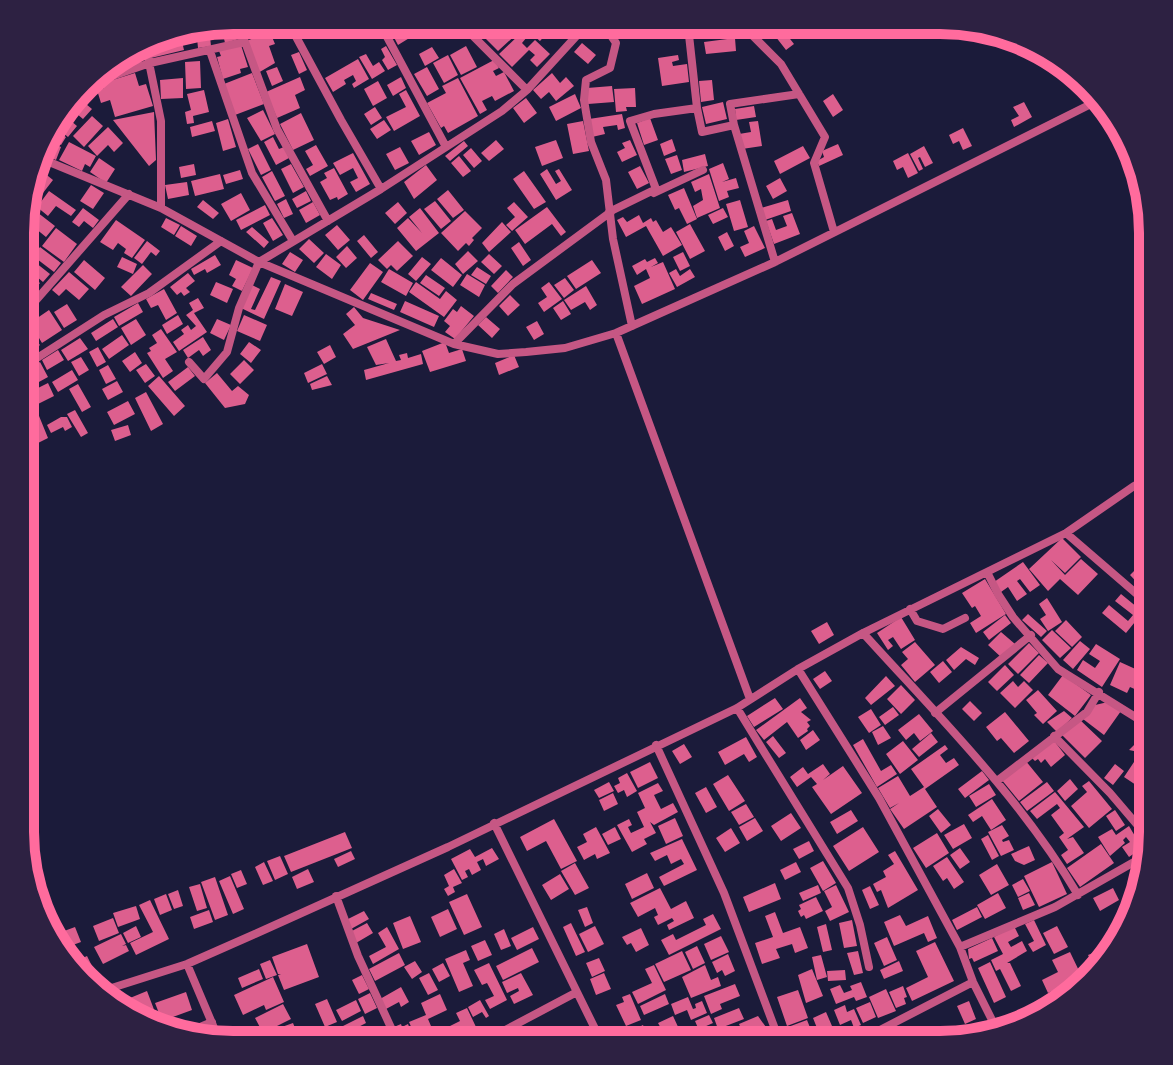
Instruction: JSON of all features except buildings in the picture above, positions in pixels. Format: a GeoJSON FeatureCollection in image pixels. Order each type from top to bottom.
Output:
{"type":"FeatureCollection","features":[{"type":"Feature","properties":{"kind":"street"},"geometry":{"type":"LineString","coordinates":[[241,34],[277,129],[328,221]]}},
{"type":"Feature","properties":{"kind":"street"},"geometry":{"type":"LineString","coordinates":[[295,34],[381,189]]}},
{"type":"Feature","properties":{"kind":"street"},"geometry":{"type":"LineString","coordinates":[[386,34],[445,145]]}},
{"type":"Feature","properties":{"kind":"street"},"geometry":{"type":"LineString","coordinates":[[471,34],[527,90]]}},
{"type":"Feature","properties":{"kind":"street"},"geometry":{"type":"LineString","coordinates":[[189,362],[204,379],[227,352],[239,308],[259,262],[502,111],[527,90],[580,34]]}},
{"type":"Feature","properties":{"kind":"street"},"geometry":{"type":"LineString","coordinates":[[610,34],[616,43],[610,68],[586,80],[583,88],[591,142],[606,180],[609,212],[632,326]]}},
{"type":"Feature","properties":{"kind":"street"},"geometry":{"type":"LineString","coordinates":[[689,34],[702,132],[734,125]]}},
{"type":"Feature","properties":{"kind":"street"},"geometry":{"type":"LineString","coordinates":[[751,34],[781,64],[825,137],[814,163],[834,232]]}},
{"type":"Feature","properties":{"kind":"street"},"geometry":{"type":"LineString","coordinates":[[111,77],[150,63],[244,42]]}},
{"type":"Feature","properties":{"kind":"street"},"geometry":{"type":"LineString","coordinates":[[210,51],[252,173],[293,241]]}},
{"type":"Feature","properties":{"kind":"street"},"geometry":{"type":"LineString","coordinates":[[148,54],[161,121],[161,208]]}},
{"type":"Feature","properties":{"kind":"street"},"geometry":{"type":"LineString","coordinates":[[775,262],[730,104],[799,94]]}},
{"type":"Feature","properties":{"kind":"street"},"geometry":{"type":"LineString","coordinates":[[48,161],[161,208],[259,262],[454,344],[498,354],[565,348],[616,333],[775,262],[1091,104]]}},
{"type":"Feature","properties":{"kind":"street"},"geometry":{"type":"LineString","coordinates":[[454,344],[513,284],[609,212],[656,189],[630,121],[697,108]]}},
{"type":"Feature","properties":{"kind":"street"},"geometry":{"type":"LineString","coordinates":[[609,212],[703,170]]}},
{"type":"Feature","properties":{"kind":"street"},"geometry":{"type":"LineString","coordinates":[[34,302],[129,194]]}},
{"type":"Feature","properties":{"kind":"street"},"geometry":{"type":"LineString","coordinates":[[35,358],[104,315],[149,293],[221,241]]}},
{"type":"Feature","properties":{"kind":"street"},"geometry":{"type":"LineString","coordinates":[[616,333],[750,699]]}},
{"type":"Feature","properties":{"kind":"street"},"geometry":{"type":"LineString","coordinates":[[110,988],[187,964],[448,847],[737,708],[863,633],[1066,533],[1139,483]]}},
{"type":"Feature","properties":{"kind":"street"},"geometry":{"type":"LineString","coordinates":[[1066,533],[1139,596]]}},
{"type":"Feature","properties":{"kind":"street"},"geometry":{"type":"LineString","coordinates":[[987,572],[1013,617],[1058,669],[1139,719]]}},
{"type":"Feature","properties":{"kind":"street"},"geometry":{"type":"LineString","coordinates":[[910,609],[917,621],[943,629],[965,618]]}},
{"type":"Feature","properties":{"kind":"street"},"geometry":{"type":"LineString","coordinates":[[863,633],[997,781],[1052,852],[1078,895]]}},
{"type":"Feature","properties":{"kind":"street"},"geometry":{"type":"LineString","coordinates":[[935,713],[1031,635]]}},
{"type":"Feature","properties":{"kind":"street"},"geometry":{"type":"LineString","coordinates":[[798,669],[879,798],[960,947],[994,1023]]}},
{"type":"Feature","properties":{"kind":"street"},"geometry":{"type":"LineString","coordinates":[[997,781],[1087,712],[1099,692]]}},
{"type":"Feature","properties":{"kind":"street"},"geometry":{"type":"LineString","coordinates":[[737,708],[848,888],[869,967]]}},
{"type":"Feature","properties":{"kind":"street"},"geometry":{"type":"LineString","coordinates":[[1054,736],[1139,827]]}},
{"type":"Feature","properties":{"kind":"street"},"geometry":{"type":"LineString","coordinates":[[656,745],[724,893],[776,1031]]}},
{"type":"Feature","properties":{"kind":"street"},"geometry":{"type":"LineString","coordinates":[[494,823],[596,1031]]}},
{"type":"Feature","properties":{"kind":"street"},"geometry":{"type":"LineString","coordinates":[[960,947],[1078,895],[1137,861]]}},
{"type":"Feature","properties":{"kind":"street"},"geometry":{"type":"LineString","coordinates":[[336,896],[358,956],[393,1031]]}},
{"type":"Feature","properties":{"kind":"street"},"geometry":{"type":"LineString","coordinates":[[187,964],[215,1030]]}},
{"type":"Feature","properties":{"kind":"street"},"geometry":{"type":"LineString","coordinates":[[878,1031],[973,982]]}},
{"type":"Feature","properties":{"kind":"street"},"geometry":{"type":"LineString","coordinates":[[503,1031],[577,992]]}},
{"type":"Feature","properties":{"kind":"street"},"geometry":{"type":"LineString","coordinates":[[199,1028],[212,1022]]}}]}
